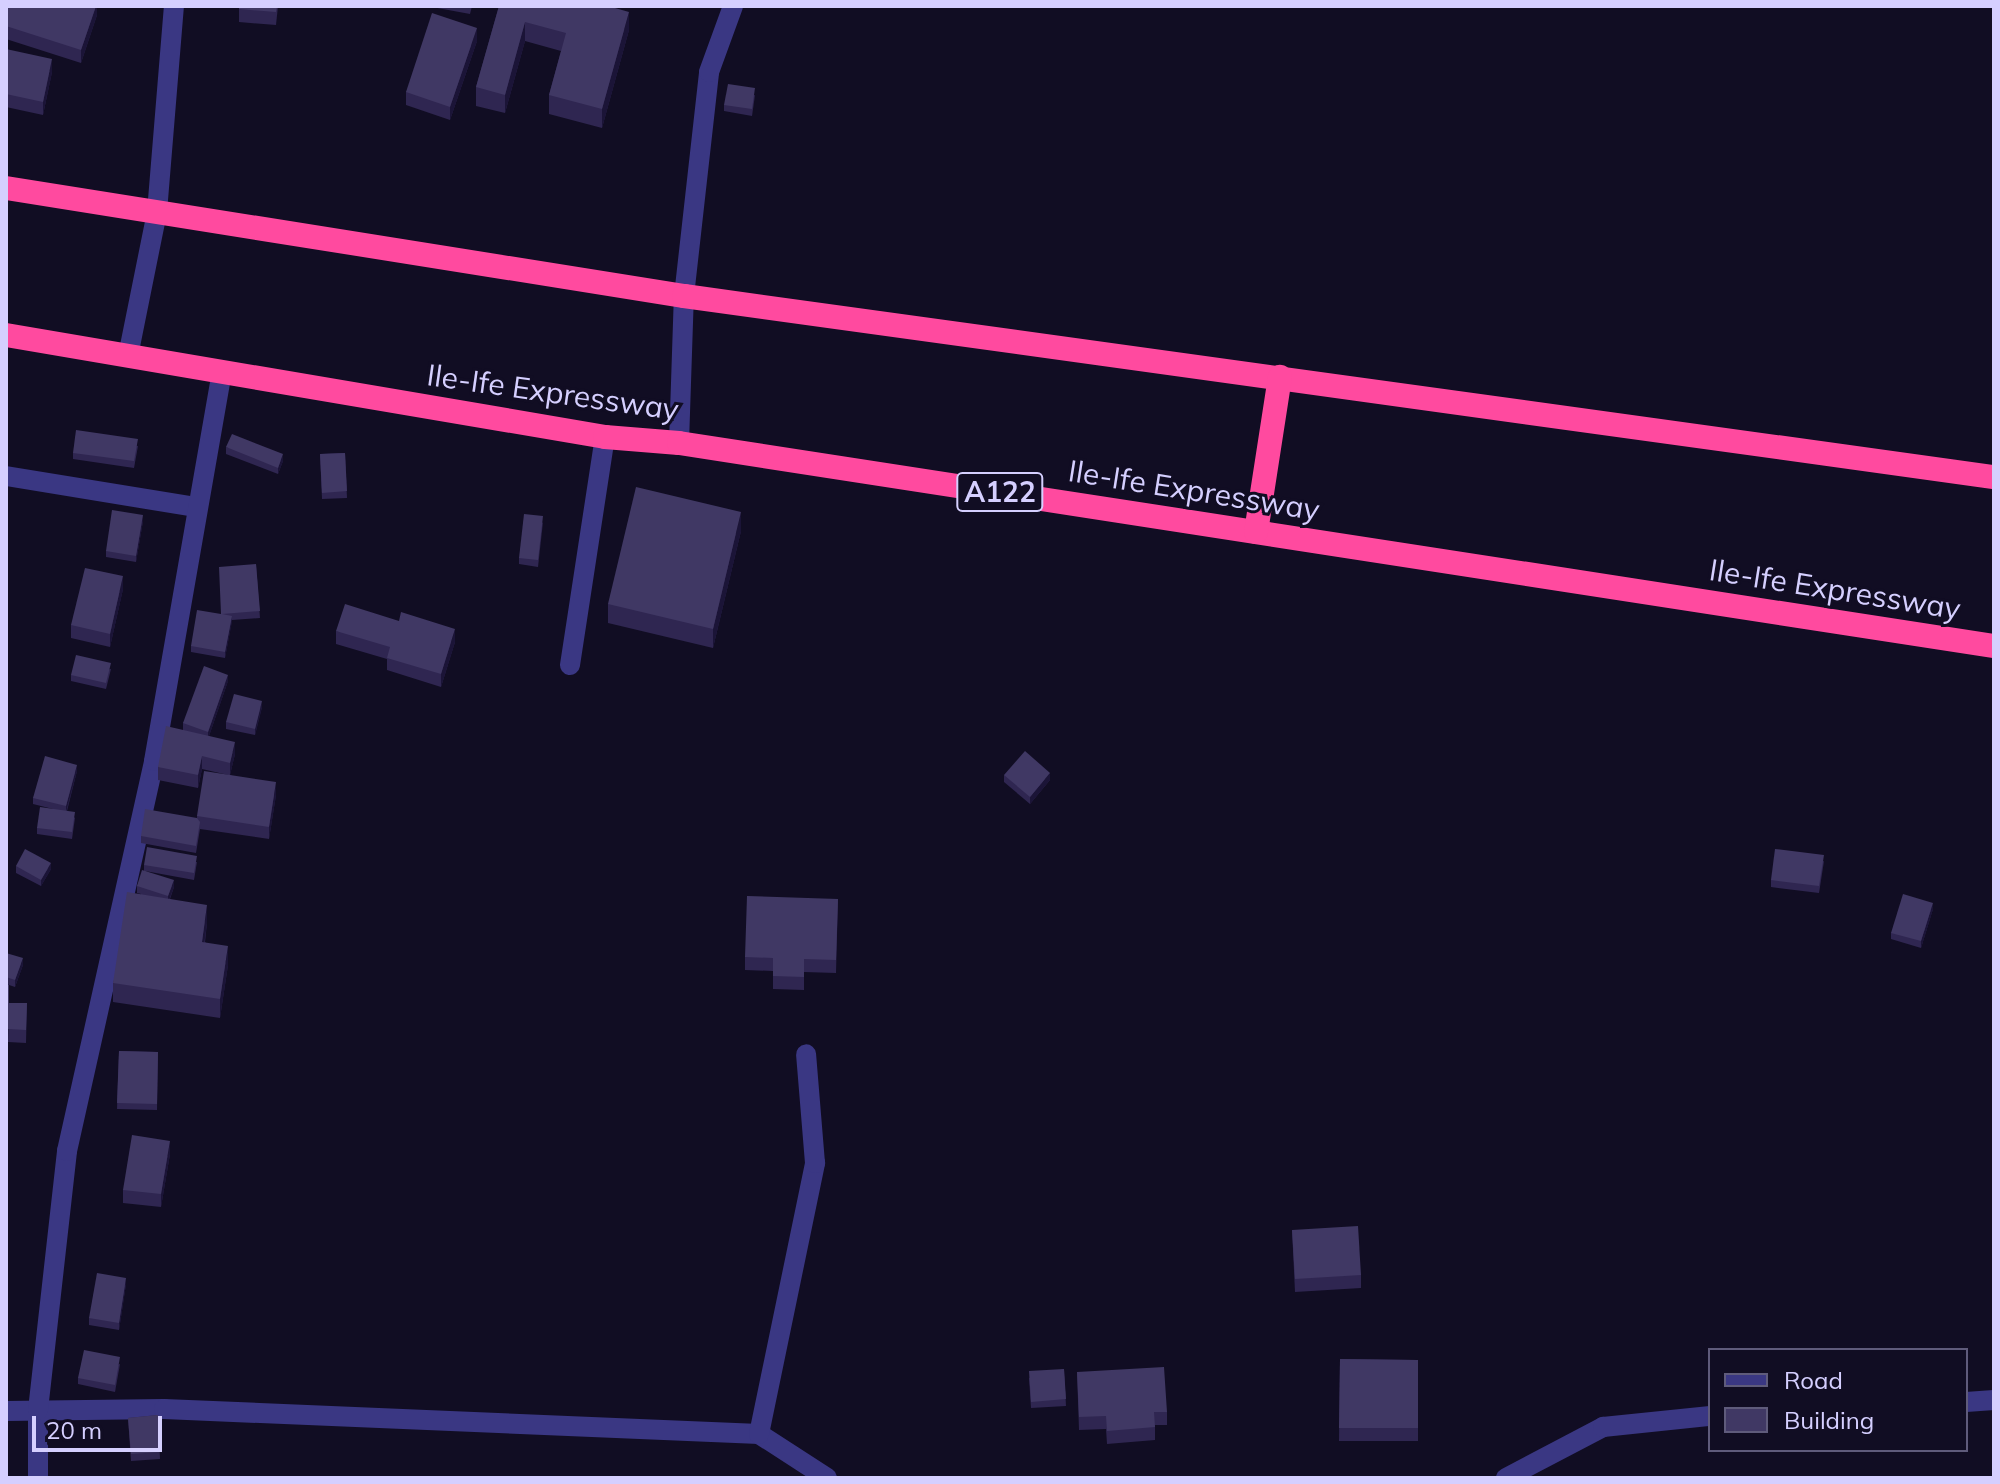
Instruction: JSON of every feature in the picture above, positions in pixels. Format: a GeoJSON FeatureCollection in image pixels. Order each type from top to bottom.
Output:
{"type":"FeatureCollection","features":[{"type":"Feature","properties":{"kind":"highway"},"geometry":{"type":"LineString","coordinates":[[6,188],[684,296],[1994,477]]}},
{"type":"Feature","properties":{"kind":"highway","name":"Ile-Ife Expressway"},"geometry":{"type":"LineString","coordinates":[[6,335],[605,437],[679,443],[1994,646]]}},
{"type":"Feature","properties":{"kind":"highway"},"geometry":{"type":"LineString","coordinates":[[1256,532],[1280,377]]}},
{"type":"Feature","properties":{"kind":"street"},"geometry":{"type":"LineString","coordinates":[[128,356],[157,212],[174,6]]}},
{"type":"Feature","properties":{"kind":"street"},"geometry":{"type":"LineString","coordinates":[[679,443],[684,296],[709,72],[733,6]]}},
{"type":"Feature","properties":{"kind":"street"},"geometry":{"type":"LineString","coordinates":[[38,1478],[38,1410],[67,1151],[154,761],[222,372]]}},
{"type":"Feature","properties":{"kind":"street"},"geometry":{"type":"LineString","coordinates":[[570,665],[605,437]]}},
{"type":"Feature","properties":{"kind":"street"},"geometry":{"type":"LineString","coordinates":[[6,476],[196,507]]}},
{"type":"Feature","properties":{"kind":"street"},"geometry":{"type":"LineString","coordinates":[[759,1434],[815,1163],[806,1054]]}},
{"type":"Feature","properties":{"kind":"street"},"geometry":{"type":"LineString","coordinates":[[1968,1402],[1994,1400]]}},
{"type":"Feature","properties":{"kind":"street"},"geometry":{"type":"LineString","coordinates":[[6,1411],[164,1409],[759,1434],[827,1478]]}},
{"type":"Feature","properties":{"kind":"street"},"geometry":{"type":"LineString","coordinates":[[1506,1478],[1603,1427],[1708,1416]]}},
{"type":"Feature","properties":{"kind":"building"},"geometry":{"type":"Polygon","coordinates":[[[6,6],[96,6],[81,50],[6,26],[6,6]]]}},
{"type":"Feature","properties":{"kind":"building"},"geometry":{"type":"Polygon","coordinates":[[[239,6],[277,6],[276,12],[239,9],[239,6]]]}},
{"type":"Feature","properties":{"kind":"building"},"geometry":{"type":"Polygon","coordinates":[[[499,6],[608,6],[629,12],[602,109],[549,95],[566,33],[525,22],[505,95],[476,87],[499,6]]]}},
{"type":"Feature","properties":{"kind":"building"},"geometry":{"type":"Polygon","coordinates":[[[432,13],[477,28],[450,107],[406,92],[432,13]]]}},
{"type":"Feature","properties":{"kind":"building"},"geometry":{"type":"Polygon","coordinates":[[[6,49],[52,59],[43,102],[6,94],[6,49]]]}},
{"type":"Feature","properties":{"kind":"building"},"geometry":{"type":"Polygon","coordinates":[[[728,84],[755,88],[752,109],[724,105],[728,84]]]}},
{"type":"Feature","properties":{"kind":"building"},"geometry":{"type":"Polygon","coordinates":[[[76,430],[138,439],[134,461],[73,453],[76,430]]]}},
{"type":"Feature","properties":{"kind":"building"},"geometry":{"type":"Polygon","coordinates":[[[232,434],[283,454],[278,468],[226,447],[232,434]]]}},
{"type":"Feature","properties":{"kind":"building"},"geometry":{"type":"Polygon","coordinates":[[[345,453],[347,491],[322,493],[320,454],[345,453]]]}},
{"type":"Feature","properties":{"kind":"building"},"geometry":{"type":"Polygon","coordinates":[[[636,487],[741,512],[713,629],[608,604],[636,487]]]}},
{"type":"Feature","properties":{"kind":"building"},"geometry":{"type":"Polygon","coordinates":[[[112,510],[143,515],[136,556],[106,551],[112,510]]]}},
{"type":"Feature","properties":{"kind":"building"},"geometry":{"type":"Polygon","coordinates":[[[524,514],[543,516],[538,560],[519,558],[524,514]]]}},
{"type":"Feature","properties":{"kind":"building"},"geometry":{"type":"Polygon","coordinates":[[[256,564],[260,611],[222,614],[232,616],[225,652],[191,646],[197,610],[221,614],[219,567],[256,564]]]}},
{"type":"Feature","properties":{"kind":"building"},"geometry":{"type":"Polygon","coordinates":[[[85,568],[123,576],[110,634],[71,625],[85,568]]]}},
{"type":"Feature","properties":{"kind":"building"},"geometry":{"type":"Polygon","coordinates":[[[345,604],[399,621],[401,612],[455,629],[441,674],[387,658],[390,647],[336,631],[345,604]]]}},
{"type":"Feature","properties":{"kind":"building"},"geometry":{"type":"Polygon","coordinates":[[[76,655],[111,663],[106,683],[71,675],[76,655]]]}},
{"type":"Feature","properties":{"kind":"building"},"geometry":{"type":"Polygon","coordinates":[[[204,666],[228,675],[208,732],[183,723],[204,666]]]}},
{"type":"Feature","properties":{"kind":"building"},"geometry":{"type":"Polygon","coordinates":[[[234,694],[262,701],[255,729],[226,722],[234,694]]]}},
{"type":"Feature","properties":{"kind":"building"},"geometry":{"type":"Polygon","coordinates":[[[166,726],[235,742],[230,763],[202,756],[198,775],[158,767],[166,726]]]}},
{"type":"Feature","properties":{"kind":"building"},"geometry":{"type":"Polygon","coordinates":[[[1025,751],[1050,773],[1030,797],[1004,775],[1025,751]]]}},
{"type":"Feature","properties":{"kind":"building"},"geometry":{"type":"Polygon","coordinates":[[[45,756],[77,765],[66,806],[33,798],[45,756]]]}},
{"type":"Feature","properties":{"kind":"building"},"geometry":{"type":"Polygon","coordinates":[[[204,771],[276,782],[269,827],[197,816],[204,771]]]}},
{"type":"Feature","properties":{"kind":"building"},"geometry":{"type":"Polygon","coordinates":[[[40,807],[75,812],[72,832],[37,828],[40,807]]]}},
{"type":"Feature","properties":{"kind":"building"},"geometry":{"type":"Polygon","coordinates":[[[145,809],[197,818],[200,822],[196,846],[141,836],[145,809]]]}},
{"type":"Feature","properties":{"kind":"building"},"geometry":{"type":"Polygon","coordinates":[[[147,847],[197,856],[194,873],[144,865],[147,847]]]}},
{"type":"Feature","properties":{"kind":"building"},"geometry":{"type":"Polygon","coordinates":[[[25,849],[51,863],[41,880],[16,866],[25,849]]]}},
{"type":"Feature","properties":{"kind":"building"},"geometry":{"type":"Polygon","coordinates":[[[1775,849],[1824,855],[1819,886],[1771,880],[1775,849]]]}},
{"type":"Feature","properties":{"kind":"building"},"geometry":{"type":"Polygon","coordinates":[[[142,870],[174,880],[168,896],[137,886],[142,870]]]}},
{"type":"Feature","properties":{"kind":"building"},"geometry":{"type":"Polygon","coordinates":[[[127,892],[207,905],[202,942],[228,946],[220,999],[113,983],[127,892]]]}},
{"type":"Feature","properties":{"kind":"building"},"geometry":{"type":"Polygon","coordinates":[[[1903,894],[1933,903],[1921,941],[1891,933],[1903,894]]]}},
{"type":"Feature","properties":{"kind":"building"},"geometry":{"type":"Polygon","coordinates":[[[747,896],[838,899],[836,960],[804,959],[804,977],[773,976],[773,958],[745,957],[747,896]]]}},
{"type":"Feature","properties":{"kind":"building"},"geometry":{"type":"Polygon","coordinates":[[[6,953],[23,958],[15,980],[6,977],[6,953]]]}},
{"type":"Feature","properties":{"kind":"building"},"geometry":{"type":"Polygon","coordinates":[[[6,985],[9,985],[9,1003],[27,1003],[26,1030],[8,1029],[6,1092],[6,985]]]}},
{"type":"Feature","properties":{"kind":"building"},"geometry":{"type":"Polygon","coordinates":[[[119,1051],[158,1052],[157,1104],[117,1103],[119,1051]]]}},
{"type":"Feature","properties":{"kind":"building"},"geometry":{"type":"Polygon","coordinates":[[[132,1135],[170,1141],[161,1194],[123,1190],[132,1135]]]}},
{"type":"Feature","properties":{"kind":"building"},"geometry":{"type":"Polygon","coordinates":[[[1358,1226],[1361,1275],[1295,1279],[1292,1230],[1358,1226]]]}},
{"type":"Feature","properties":{"kind":"building"},"geometry":{"type":"Polygon","coordinates":[[[97,1273],[126,1278],[119,1323],[89,1318],[97,1273]]]}},
{"type":"Feature","properties":{"kind":"building"},"geometry":{"type":"Polygon","coordinates":[[[84,1350],[120,1357],[115,1385],[78,1378],[84,1350]]]}},
{"type":"Feature","properties":{"kind":"building"},"geometry":{"type":"Polygon","coordinates":[[[1340,1359],[1418,1360],[1418,1428],[1339,1428],[1340,1359]]]}},
{"type":"Feature","properties":{"kind":"building"},"geometry":{"type":"Polygon","coordinates":[[[1164,1367],[1167,1412],[1154,1412],[1155,1427],[1107,1431],[1106,1416],[1079,1417],[1077,1372],[1164,1367]]]}},
{"type":"Feature","properties":{"kind":"building"},"geometry":{"type":"Polygon","coordinates":[[[1064,1369],[1066,1399],[1031,1402],[1029,1371],[1064,1369]]]}},
{"type":"Feature","properties":{"kind":"building"},"geometry":{"type":"Polygon","coordinates":[[[158,1415],[160,1452],[131,1454],[128,1418],[158,1415]]]}}]}
